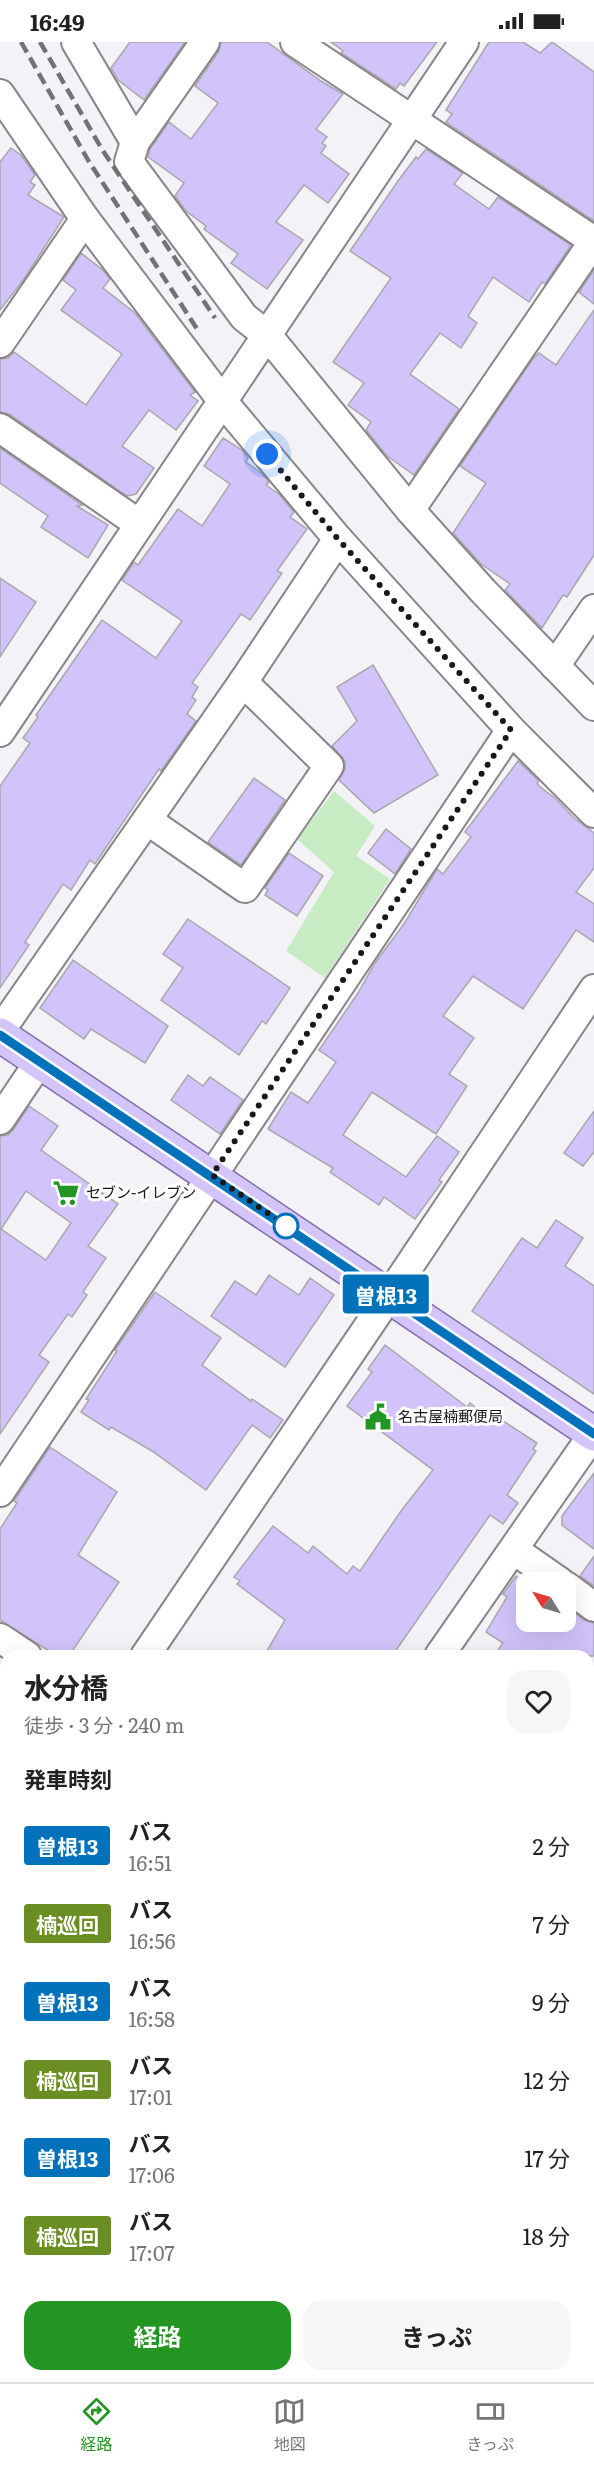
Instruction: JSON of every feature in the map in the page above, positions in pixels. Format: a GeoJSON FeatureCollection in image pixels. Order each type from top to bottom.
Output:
{"type":"FeatureCollection","features":[{"type":"Feature","properties":{"kind":"main road"},"geometry":{"type":"LineString","coordinates":[[0,1033],[594,1433]]}},
{"type":"Feature","properties":{"kind":"street"},"geometry":{"type":"LineString","coordinates":[[76,42],[135,142]]}},
{"type":"Feature","properties":{"kind":"street"},"geometry":{"type":"LineString","coordinates":[[205,42],[135,142],[129,162],[244,317],[268,336],[410,510],[594,706]]}},
{"type":"Feature","properties":{"kind":"street"},"geometry":{"type":"LineString","coordinates":[[295,42],[594,241],[410,510]]}},
{"type":"Feature","properties":{"kind":"street"},"geometry":{"type":"LineString","coordinates":[[0,732],[139,524],[224,403],[464,42]]}},
{"type":"Feature","properties":{"kind":"street"},"geometry":{"type":"LineString","coordinates":[[0,94],[85,219],[224,403],[338,539],[511,730],[594,813]]}},
{"type":"Feature","properties":{"kind":"street"},"geometry":{"type":"LineString","coordinates":[[0,343],[85,219]]}},
{"type":"Feature","properties":{"kind":"street"},"geometry":{"type":"LineString","coordinates":[[0,428],[139,524]]}},
{"type":"Feature","properties":{"kind":"street"},"geometry":{"type":"LineString","coordinates":[[0,1033],[243,682],[338,539]]}},
{"type":"Feature","properties":{"kind":"street"},"geometry":{"type":"LineString","coordinates":[[555,666],[594,609]]}},
{"type":"Feature","properties":{"kind":"street"},"geometry":{"type":"LineString","coordinates":[[147,820],[245,888],[329,766],[243,682]]}},
{"type":"Feature","properties":{"kind":"street"},"geometry":{"type":"LineString","coordinates":[[0,1492],[511,730]]}},
{"type":"Feature","properties":{"kind":"street"},"geometry":{"type":"LineString","coordinates":[[149,1650],[594,989]]}},
{"type":"Feature","properties":{"kind":"street"},"geometry":{"type":"LineString","coordinates":[[0,1120],[40,1062]]}},
{"type":"Feature","properties":{"kind":"street"},"geometry":{"type":"LineString","coordinates":[[443,1650],[594,1433]]}},
{"type":"Feature","properties":{"kind":"street"},"geometry":{"type":"LineString","coordinates":[[514,1550],[546,1572]]}},
{"type":"Feature","properties":{"kind":"street"},"geometry":{"type":"LineString","coordinates":[[576,1594],[594,1607]]}},
{"type":"Feature","properties":{"kind":"street"},"geometry":{"type":"LineString","coordinates":[[0,1638],[18,1650]]}},
{"type":"Feature","properties":{"kind":"green space"},"geometry":{"type":"Polygon","coordinates":[[[334,791],[375,826],[356,856],[390,879],[325,978],[286,951],[334,872],[297,839],[334,791]]]}},
{"type":"Feature","properties":{"kind":"building"},"geometry":{"type":"Polygon","coordinates":[[[130,42],[185,42],[144,100],[118,80],[111,68],[130,42]]]}},
{"type":"Feature","properties":{"kind":"building"},"geometry":{"type":"Polygon","coordinates":[[[221,42],[267,42],[343,94],[316,129],[327,137],[322,143],[326,146],[321,153],[349,174],[328,203],[304,185],[276,222],[303,240],[267,289],[231,263],[238,254],[204,229],[206,226],[186,211],[175,196],[184,183],[148,157],[150,149],[169,122],[191,139],[218,103],[195,86],[219,51],[221,42]]]}},
{"type":"Feature","properties":{"kind":"building"},"geometry":{"type":"Polygon","coordinates":[[[331,42],[437,42],[404,86],[400,83],[396,89],[341,53],[343,51],[331,42]]]}},
{"type":"Feature","properties":{"kind":"building"},"geometry":{"type":"Polygon","coordinates":[[[489,42],[523,42],[540,53],[552,42],[594,72],[594,221],[446,122],[452,114],[446,110],[489,42]]]}},
{"type":"Feature","properties":{"kind":"building"},"geometry":{"type":"Polygon","coordinates":[[[11,148],[21,155],[35,175],[30,182],[35,185],[28,195],[64,217],[24,279],[0,310],[0,162],[11,148]]]}},
{"type":"Feature","properties":{"kind":"building"},"geometry":{"type":"Polygon","coordinates":[[[426,149],[463,173],[454,184],[489,209],[498,197],[571,245],[545,284],[542,282],[529,302],[493,277],[468,316],[477,323],[461,348],[440,333],[410,374],[459,409],[414,475],[387,456],[366,430],[371,422],[348,405],[364,383],[333,362],[391,278],[350,251],[398,181],[416,157],[418,159],[426,149]]]}},
{"type":"Feature","properties":{"kind":"building"},"geometry":{"type":"Polygon","coordinates":[[[81,253],[103,270],[110,279],[103,288],[135,313],[195,392],[190,395],[198,401],[176,430],[149,410],[122,446],[154,468],[136,494],[127,496],[9,414],[0,412],[0,359],[8,358],[14,352],[86,405],[122,354],[61,310],[76,290],[63,280],[81,253]]]}},
{"type":"Feature","properties":{"kind":"building"},"geometry":{"type":"Polygon","coordinates":[[[594,270],[594,304],[579,292],[594,270]]]}},
{"type":"Feature","properties":{"kind":"building"},"geometry":{"type":"Polygon","coordinates":[[[594,310],[594,555],[567,597],[563,595],[542,628],[505,590],[510,584],[481,564],[453,533],[486,483],[460,466],[532,360],[539,353],[556,365],[594,310]]]}},
{"type":"Feature","properties":{"kind":"building"},"geometry":{"type":"Polygon","coordinates":[[[223,438],[242,450],[248,458],[246,462],[261,473],[269,482],[266,485],[280,495],[294,512],[290,517],[307,529],[277,571],[282,573],[250,620],[241,614],[192,683],[198,687],[192,697],[196,700],[187,714],[196,721],[161,771],[159,769],[95,864],[90,860],[71,890],[63,884],[25,942],[29,945],[0,988],[0,786],[30,743],[23,738],[38,717],[36,715],[102,620],[156,658],[182,621],[122,580],[134,562],[138,565],[178,509],[202,526],[230,484],[204,466],[223,438]]]}},
{"type":"Feature","properties":{"kind":"building"},"geometry":{"type":"Polygon","coordinates":[[[0,448],[82,505],[77,506],[108,525],[88,558],[41,527],[48,516],[0,483],[0,448]]]}},
{"type":"Feature","properties":{"kind":"building"},"geometry":{"type":"Polygon","coordinates":[[[0,578],[36,602],[0,657],[0,578]]]}},
{"type":"Feature","properties":{"kind":"building"},"geometry":{"type":"Polygon","coordinates":[[[373,665],[438,775],[374,813],[339,780],[345,769],[345,761],[332,746],[357,721],[337,687],[373,665]]]}},
{"type":"Feature","properties":{"kind":"building"},"geometry":{"type":"Polygon","coordinates":[[[518,761],[539,781],[537,783],[539,786],[594,833],[594,868],[576,892],[594,904],[594,942],[576,930],[523,1009],[473,976],[443,1016],[474,1038],[449,1074],[467,1086],[436,1134],[372,1092],[343,1135],[406,1177],[437,1136],[459,1152],[439,1180],[442,1182],[415,1219],[384,1197],[379,1205],[330,1172],[333,1168],[268,1129],[291,1092],[308,1103],[336,1062],[319,1050],[358,993],[375,963],[404,924],[437,869],[443,874],[471,837],[465,832],[518,761]]]}},
{"type":"Feature","properties":{"kind":"building"},"geometry":{"type":"Polygon","coordinates":[[[254,778],[285,800],[241,865],[208,842],[254,778]]]}},
{"type":"Feature","properties":{"kind":"building"},"geometry":{"type":"Polygon","coordinates":[[[386,829],[411,849],[395,874],[368,853],[386,829]]]}},
{"type":"Feature","properties":{"kind":"building"},"geometry":{"type":"Polygon","coordinates":[[[289,853],[323,876],[297,916],[265,895],[268,890],[265,888],[289,853]]]}},
{"type":"Feature","properties":{"kind":"building"},"geometry":{"type":"Polygon","coordinates":[[[188,919],[290,988],[266,1024],[262,1021],[239,1055],[161,1000],[183,968],[163,954],[188,919]]]}},
{"type":"Feature","properties":{"kind":"building"},"geometry":{"type":"Polygon","coordinates":[[[73,960],[168,1026],[145,1063],[91,1029],[84,1039],[40,1008],[73,960]]]}},
{"type":"Feature","properties":{"kind":"building"},"geometry":{"type":"Polygon","coordinates":[[[188,1075],[203,1086],[210,1077],[243,1100],[220,1134],[171,1100],[188,1075]]]}},
{"type":"Feature","properties":{"kind":"building"},"geometry":{"type":"Polygon","coordinates":[[[29,1106],[58,1126],[41,1150],[118,1204],[88,1246],[106,1258],[83,1292],[87,1295],[72,1317],[68,1314],[39,1355],[49,1362],[0,1434],[0,1136],[8,1135],[29,1106]],[[26,1191],[1,1229],[46,1260],[71,1223],[26,1191]]]}},
{"type":"Feature","properties":{"kind":"building"},"geometry":{"type":"Polygon","coordinates":[[[594,1111],[594,1152],[583,1166],[564,1153],[594,1111]]]}},
{"type":"Feature","properties":{"kind":"building"},"geometry":{"type":"Polygon","coordinates":[[[556,1220],[583,1238],[565,1266],[594,1286],[594,1394],[472,1311],[522,1238],[537,1248],[556,1220]]]}},
{"type":"Feature","properties":{"kind":"building"},"geometry":{"type":"Polygon","coordinates":[[[269,1275],[299,1295],[310,1278],[334,1295],[285,1367],[211,1316],[235,1281],[256,1295],[269,1275]]]}},
{"type":"Feature","properties":{"kind":"building"},"geometry":{"type":"Polygon","coordinates":[[[155,1292],[221,1338],[202,1365],[251,1401],[252,1399],[283,1420],[270,1438],[252,1425],[206,1490],[152,1451],[111,1427],[109,1430],[81,1412],[89,1400],[86,1399],[117,1351],[115,1350],[155,1292]]]}},
{"type":"Feature","properties":{"kind":"building"},"geometry":{"type":"Polygon","coordinates":[[[385,1345],[467,1407],[470,1403],[483,1413],[485,1409],[537,1443],[533,1449],[536,1451],[507,1495],[518,1503],[503,1524],[490,1515],[396,1650],[268,1650],[285,1620],[237,1584],[240,1581],[234,1577],[273,1526],[308,1553],[313,1546],[347,1574],[353,1566],[360,1571],[401,1511],[433,1470],[347,1406],[372,1372],[368,1369],[385,1345]]]}},
{"type":"Feature","properties":{"kind":"building"},"geometry":{"type":"Polygon","coordinates":[[[50,1447],[117,1492],[78,1555],[119,1582],[73,1650],[48,1650],[0,1620],[0,1529],[17,1503],[14,1501],[50,1447]]]}},
{"type":"Feature","properties":{"kind":"building"},"geometry":{"type":"Polygon","coordinates":[[[594,1473],[594,1549],[562,1525],[562,1516],[594,1473]]]}},
{"type":"Feature","properties":{"kind":"building"},"geometry":{"type":"Polygon","coordinates":[[[594,1556],[594,1586],[580,1576],[594,1556]]]}},
{"type":"Feature","properties":{"kind":"building"},"geometry":{"type":"Polygon","coordinates":[[[516,1576],[516,1632],[576,1632],[576,1614],[584,1620],[594,1623],[594,1650],[498,1650],[503,1643],[486,1632],[507,1597],[503,1594],[516,1576]]]}},
{"type":"Feature","properties":{"kind":"railway"},"geometry":{"type":"LineString","coordinates":[[21,42],[88,160],[199,332]]}},
{"type":"Feature","properties":{"kind":"railway"},"geometry":{"type":"LineString","coordinates":[[40,42],[103,151],[215,318]]}},
{"type":"Feature","properties":{"kind":"bus line","name":"曽根13"},"geometry":{"type":"LineString","coordinates":[[0,1035],[212,1175],[594,1434]]}},
{"type":"Feature","properties":{"kind":"place","name":"セブン-イレブン"},"geometry":{"type":"Point","coordinates":[66,1193]}},
{"type":"Feature","properties":{"kind":"place","name":"名古屋楠郵便局"},"geometry":{"type":"Point","coordinates":[378,1417]}},
{"type":"Feature","properties":{"kind":"route"},"geometry":{"type":"LineString","coordinates":[[267,454],[338,539],[511,730],[212,1175],[291,1229],[286,1226]]}}]}
